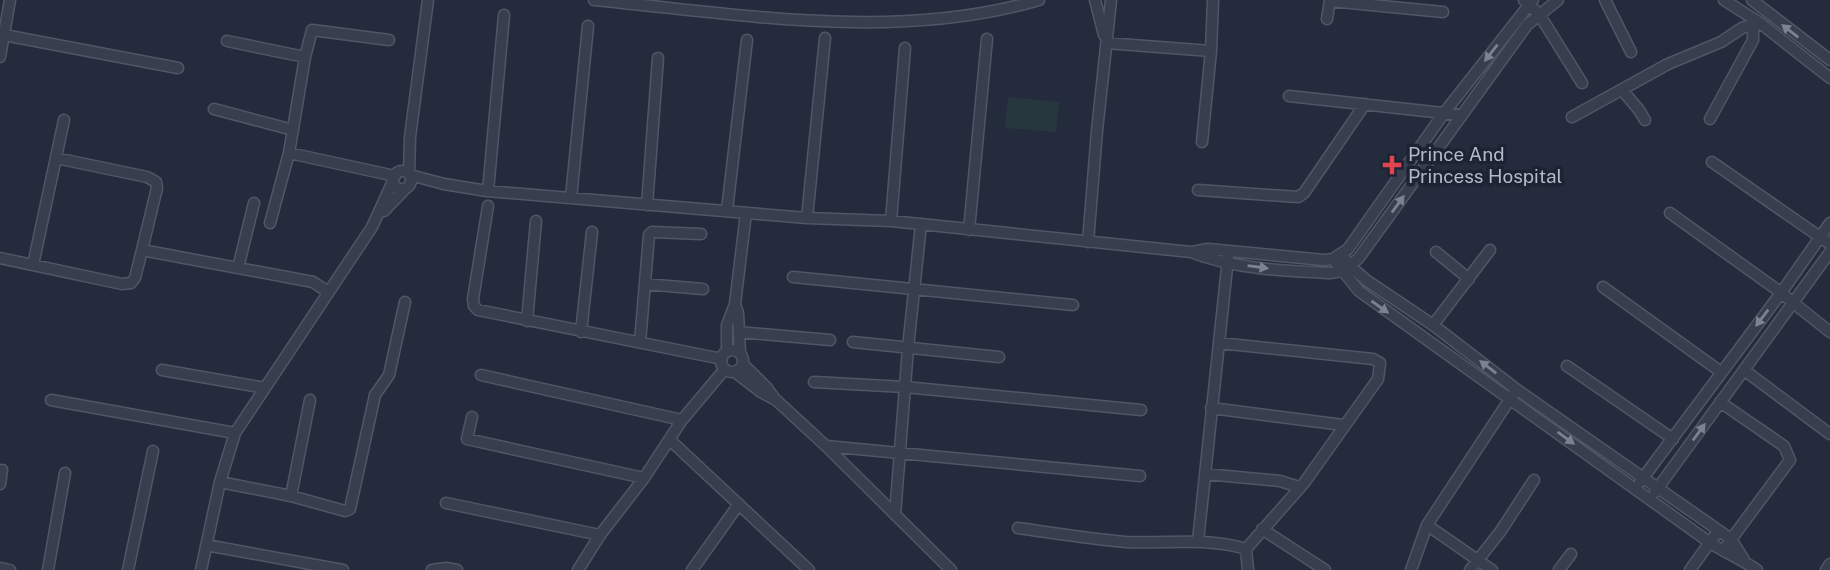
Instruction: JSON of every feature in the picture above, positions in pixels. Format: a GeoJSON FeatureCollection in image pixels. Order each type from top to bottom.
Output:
{"type":"FeatureCollection","features":[{"type":"Feature","properties":{"kind":"street"},"geometry":{"type":"LineString","coordinates":[[0,57],[10,0]]}},
{"type":"Feature","properties":{"kind":"street"},"geometry":{"type":"LineString","coordinates":[[428,0],[410,137],[396,187],[444,184]]}},
{"type":"Feature","properties":{"kind":"street"},"geometry":{"type":"LineString","coordinates":[[594,0],[789,19],[867,22],[929,21],[1015,7],[1039,0]]}},
{"type":"Feature","properties":{"kind":"street"},"geometry":{"type":"LineString","coordinates":[[1095,0],[1106,43]]}},
{"type":"Feature","properties":{"kind":"street"},"geometry":{"type":"LineString","coordinates":[[1088,242],[1111,0]]}},
{"type":"Feature","properties":{"kind":"street"},"geometry":{"type":"LineString","coordinates":[[1202,142],[1213,0]]}},
{"type":"Feature","properties":{"kind":"street"},"geometry":{"type":"LineString","coordinates":[[1228,256],[1310,272],[1345,269],[1358,259],[1527,25],[1558,0]]}},
{"type":"Feature","properties":{"kind":"street"},"geometry":{"type":"LineString","coordinates":[[1605,0],[1631,52]]}},
{"type":"Feature","properties":{"kind":"street"},"geometry":{"type":"LineString","coordinates":[[1752,0],[1830,60]]}},
{"type":"Feature","properties":{"kind":"street"},"geometry":{"type":"LineString","coordinates":[[1327,19],[1330,1],[1443,12]]}},
{"type":"Feature","properties":{"kind":"street"},"geometry":{"type":"LineString","coordinates":[[289,153],[488,191],[807,218],[891,221],[1191,252],[1207,258],[1228,256],[1311,260],[1337,257],[1529,1],[1582,83]]}},
{"type":"Feature","properties":{"kind":"street"},"geometry":{"type":"LineString","coordinates":[[1732,2],[1757,26],[1830,78]]}},
{"type":"Feature","properties":{"kind":"street"},"geometry":{"type":"LineString","coordinates":[[488,191],[505,15]]}},
{"type":"Feature","properties":{"kind":"street"},"geometry":{"type":"LineString","coordinates":[[571,198],[588,26]]}},
{"type":"Feature","properties":{"kind":"street"},"geometry":{"type":"LineString","coordinates":[[1572,117],[1668,64],[1721,42],[1742,28],[1757,26]]}},
{"type":"Feature","properties":{"kind":"street"},"geometry":{"type":"LineString","coordinates":[[1710,120],[1753,40],[1757,26]]}},
{"type":"Feature","properties":{"kind":"street"},"geometry":{"type":"LineString","coordinates":[[270,223],[289,153],[312,30],[389,40]]}},
{"type":"Feature","properties":{"kind":"street"},"geometry":{"type":"LineString","coordinates":[[4,35],[178,68]]}},
{"type":"Feature","properties":{"kind":"street"},"geometry":{"type":"LineString","coordinates":[[807,218],[825,38]]}},
{"type":"Feature","properties":{"kind":"street"},"geometry":{"type":"LineString","coordinates":[[969,230],[988,38]]}},
{"type":"Feature","properties":{"kind":"street"},"geometry":{"type":"LineString","coordinates":[[727,210],[747,40]]}},
{"type":"Feature","properties":{"kind":"street"},"geometry":{"type":"LineString","coordinates":[[228,41],[305,57]]}},
{"type":"Feature","properties":{"kind":"street"},"geometry":{"type":"LineString","coordinates":[[1106,43],[1211,51]]}},
{"type":"Feature","properties":{"kind":"street"},"geometry":{"type":"LineString","coordinates":[[891,221],[905,48]]}},
{"type":"Feature","properties":{"kind":"street"},"geometry":{"type":"LineString","coordinates":[[647,205],[658,58]]}},
{"type":"Feature","properties":{"kind":"street"},"geometry":{"type":"LineString","coordinates":[[1623,91],[1645,120]]}},
{"type":"Feature","properties":{"kind":"street"},"geometry":{"type":"LineString","coordinates":[[1289,96],[1461,115]]}},
{"type":"Feature","properties":{"kind":"street"},"geometry":{"type":"LineString","coordinates":[[1198,190],[1298,197],[1304,193],[1366,104]]}},
{"type":"Feature","properties":{"kind":"street"},"geometry":{"type":"LineString","coordinates":[[214,110],[293,130]]}},
{"type":"Feature","properties":{"kind":"street"},"geometry":{"type":"LineString","coordinates":[[33,265],[64,120]]}},
{"type":"Feature","properties":{"kind":"street"},"geometry":{"type":"LineString","coordinates":[[0,258],[122,284],[131,284],[135,278],[157,188],[156,182],[147,177],[56,158]]}},
{"type":"Feature","properties":{"kind":"street"},"geometry":{"type":"LineString","coordinates":[[1712,162],[1830,244]]}},
{"type":"Feature","properties":{"kind":"street"},"geometry":{"type":"LineString","coordinates":[[379,216],[411,182],[401,175]]}},
{"type":"Feature","properties":{"kind":"street"},"geometry":{"type":"LineString","coordinates":[[201,570],[219,482],[235,433],[379,216],[401,175]]}},
{"type":"Feature","properties":{"kind":"street"},"geometry":{"type":"LineString","coordinates":[[237,268],[254,203]]}},
{"type":"Feature","properties":{"kind":"street"},"geometry":{"type":"LineString","coordinates":[[488,206],[474,306],[478,310],[732,361],[767,388],[775,399],[827,446],[951,570]]}},
{"type":"Feature","properties":{"kind":"street"},"geometry":{"type":"LineString","coordinates":[[732,361],[727,325],[735,304],[746,213]]}},
{"type":"Feature","properties":{"kind":"street"},"geometry":{"type":"LineString","coordinates":[[1671,213],[1830,332]]}},
{"type":"Feature","properties":{"kind":"street"},"geometry":{"type":"LineString","coordinates":[[527,321],[536,221]]}},
{"type":"Feature","properties":{"kind":"street"},"geometry":{"type":"LineString","coordinates":[[1636,489],[1830,223]]}},
{"type":"Feature","properties":{"kind":"street"},"geometry":{"type":"LineString","coordinates":[[895,516],[913,289],[921,225]]}},
{"type":"Feature","properties":{"kind":"street"},"geometry":{"type":"LineString","coordinates":[[581,332],[592,232]]}},
{"type":"Feature","properties":{"kind":"street"},"geometry":{"type":"LineString","coordinates":[[640,342],[648,239],[652,232],[701,234]]}},
{"type":"Feature","properties":{"kind":"street"},"geometry":{"type":"LineString","coordinates":[[142,250],[313,282],[328,292]]}},
{"type":"Feature","properties":{"kind":"street"},"geometry":{"type":"LineString","coordinates":[[1433,325],[1490,250]]}},
{"type":"Feature","properties":{"kind":"street"},"geometry":{"type":"LineString","coordinates":[[1436,251],[1469,279]]}},
{"type":"Feature","properties":{"kind":"street"},"geometry":{"type":"LineString","coordinates":[[1650,499],[1830,252]]}},
{"type":"Feature","properties":{"kind":"street"},"geometry":{"type":"LineString","coordinates":[[1198,541],[1228,256]]}},
{"type":"Feature","properties":{"kind":"street"},"geometry":{"type":"LineString","coordinates":[[1337,257],[1359,291],[1658,487],[1731,539],[1744,560]]}},
{"type":"Feature","properties":{"kind":"street"},"geometry":{"type":"LineString","coordinates":[[1345,269],[1433,325],[1513,394],[1636,489],[1709,542],[1757,570]]}},
{"type":"Feature","properties":{"kind":"street"},"geometry":{"type":"LineString","coordinates":[[793,277],[1073,305]]}},
{"type":"Feature","properties":{"kind":"street"},"geometry":{"type":"LineString","coordinates":[[645,284],[703,289]]}},
{"type":"Feature","properties":{"kind":"street"},"geometry":{"type":"LineString","coordinates":[[1603,287],[1721,372]]}},
{"type":"Feature","properties":{"kind":"street"},"geometry":{"type":"LineString","coordinates":[[219,482],[291,496],[345,511],[352,505],[375,395],[389,375],[405,302]]}},
{"type":"Feature","properties":{"kind":"street"},"geometry":{"type":"LineString","coordinates":[[578,570],[600,535],[645,478],[682,420],[732,361],[739,332],[735,304]]}},
{"type":"Feature","properties":{"kind":"street"},"geometry":{"type":"LineString","coordinates":[[739,332],[830,340]]}},
{"type":"Feature","properties":{"kind":"street"},"geometry":{"type":"LineString","coordinates":[[853,342],[999,357]]}},
{"type":"Feature","properties":{"kind":"street"},"geometry":{"type":"LineString","coordinates":[[1219,343],[1373,359],[1380,363],[1378,379],[1300,487],[1247,548],[1248,570]]}},
{"type":"Feature","properties":{"kind":"street"},"geometry":{"type":"LineString","coordinates":[[1567,366],[1674,439]]}},
{"type":"Feature","properties":{"kind":"street"},"geometry":{"type":"LineString","coordinates":[[162,370],[265,388]]}},
{"type":"Feature","properties":{"kind":"street"},"geometry":{"type":"LineString","coordinates":[[1744,370],[1830,434]]}},
{"type":"Feature","properties":{"kind":"street"},"geometry":{"type":"LineString","coordinates":[[481,375],[682,420]]}},
{"type":"Feature","properties":{"kind":"street"},"geometry":{"type":"LineString","coordinates":[[814,382],[905,387],[1141,410]]}},
{"type":"Feature","properties":{"kind":"street"},"geometry":{"type":"LineString","coordinates":[[1411,570],[1427,525],[1513,394]]}},
{"type":"Feature","properties":{"kind":"street"},"geometry":{"type":"LineString","coordinates":[[51,400],[235,433]]}},
{"type":"Feature","properties":{"kind":"street"},"geometry":{"type":"LineString","coordinates":[[291,496],[310,400]]}},
{"type":"Feature","properties":{"kind":"street"},"geometry":{"type":"LineString","coordinates":[[1720,402],[1784,446],[1790,460],[1723,551]]}},
{"type":"Feature","properties":{"kind":"street"},"geometry":{"type":"LineString","coordinates":[[1212,408],[1343,425]]}},
{"type":"Feature","properties":{"kind":"street"},"geometry":{"type":"LineString","coordinates":[[472,417],[467,439],[645,478]]}},
{"type":"Feature","properties":{"kind":"street"},"geometry":{"type":"LineString","coordinates":[[670,440],[806,569]]}},
{"type":"Feature","properties":{"kind":"street"},"geometry":{"type":"LineString","coordinates":[[827,446],[1140,476]]}},
{"type":"Feature","properties":{"kind":"street"},"geometry":{"type":"LineString","coordinates":[[128,570],[153,451]]}},
{"type":"Feature","properties":{"kind":"street"},"geometry":{"type":"LineString","coordinates":[[0,484],[2,470]]}},
{"type":"Feature","properties":{"kind":"street"},"geometry":{"type":"LineString","coordinates":[[48,570],[65,473]]}},
{"type":"Feature","properties":{"kind":"street"},"geometry":{"type":"LineString","coordinates":[[1206,474],[1280,481],[1300,487]]}},
{"type":"Feature","properties":{"kind":"street"},"geometry":{"type":"LineString","coordinates":[[1470,570],[1500,532],[1534,480]]}},
{"type":"Feature","properties":{"kind":"street"},"geometry":{"type":"LineString","coordinates":[[446,503],[600,535]]}},
{"type":"Feature","properties":{"kind":"street"},"geometry":{"type":"LineString","coordinates":[[692,570],[739,504]]}},
{"type":"Feature","properties":{"kind":"street"},"geometry":{"type":"LineString","coordinates":[[1427,525],[1492,570]]}},
{"type":"Feature","properties":{"kind":"street"},"geometry":{"type":"LineString","coordinates":[[1017,528],[1126,542],[1198,541],[1247,548]]}},
{"type":"Feature","properties":{"kind":"street"},"geometry":{"type":"LineString","coordinates":[[1262,529],[1325,570]]}},
{"type":"Feature","properties":{"kind":"street"},"geometry":{"type":"LineString","coordinates":[[1689,570],[1718,531]]}},
{"type":"Feature","properties":{"kind":"street"},"geometry":{"type":"LineString","coordinates":[[206,545],[342,570]]}},
{"type":"Feature","properties":{"kind":"street"},"geometry":{"type":"LineString","coordinates":[[1559,570],[1572,554]]}},
{"type":"Feature","properties":{"kind":"street"},"geometry":{"type":"LineString","coordinates":[[1826,570],[1830,564]]}},
{"type":"Feature","properties":{"kind":"street"},"geometry":{"type":"LineString","coordinates":[[0,568],[10,570]]}},
{"type":"Feature","properties":{"kind":"street"},"geometry":{"type":"LineString","coordinates":[[432,570],[457,570]]}},
{"type":"Feature","properties":{"kind":"shaded area"},"geometry":{"type":"Polygon","coordinates":[[[1008,97],[1059,102],[1056,132],[1005,128],[1008,97]]]}},
{"type":"Feature","properties":{"kind":"place","name":"Prince And Princess Hospital"},"geometry":{"type":"Point","coordinates":[1392,165]}}]}
